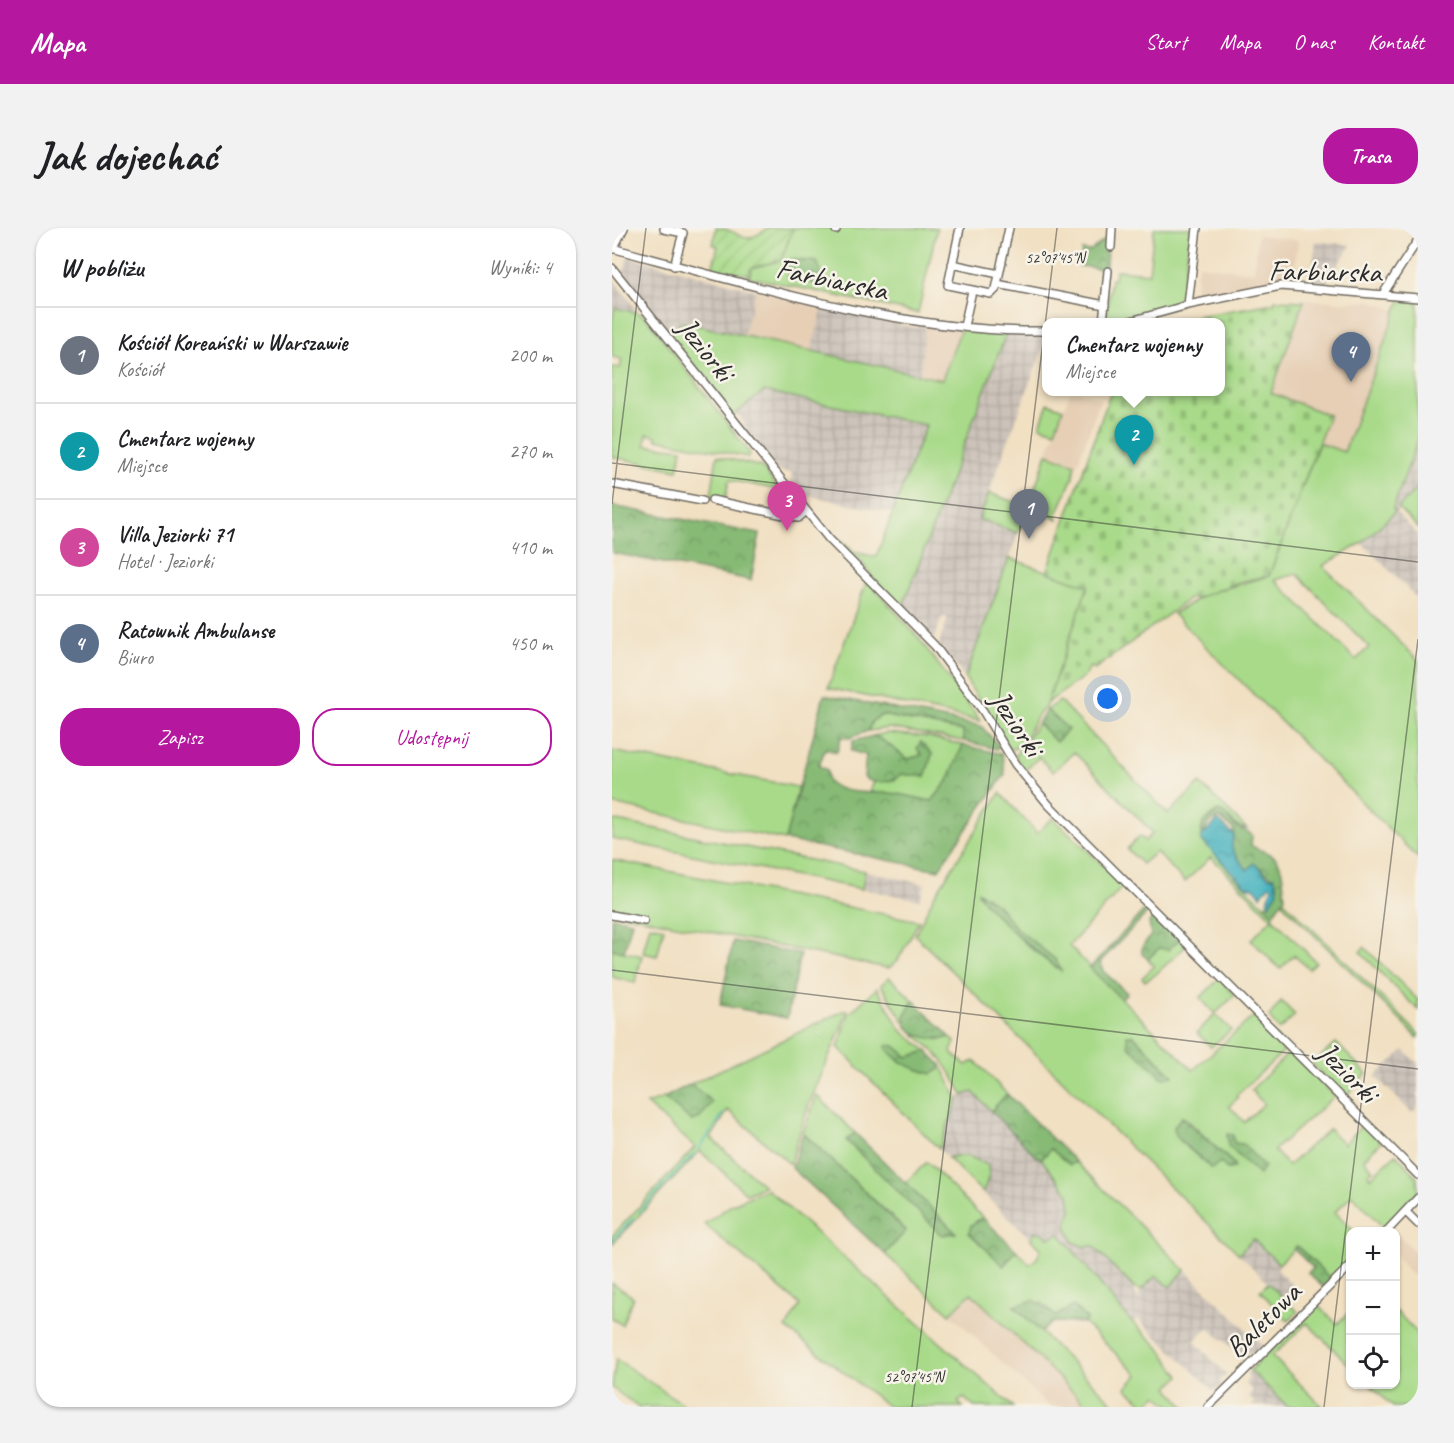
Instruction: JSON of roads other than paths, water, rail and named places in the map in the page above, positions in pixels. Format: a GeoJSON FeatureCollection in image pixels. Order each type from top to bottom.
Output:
{"type":"FeatureCollection","features":[{"type":"Feature","properties":{"kind":"street"},"geometry":{"type":"LineString","coordinates":[[613,248],[624,228]]}},
{"type":"Feature","properties":{"kind":"street"},"geometry":{"type":"LineString","coordinates":[[960,228],[948,285],[991,294],[997,284],[1009,228]]}},
{"type":"Feature","properties":{"kind":"street"},"geometry":{"type":"LineString","coordinates":[[1111,247],[1112,228]]}},
{"type":"Feature","properties":{"kind":"street"},"geometry":{"type":"LineString","coordinates":[[1188,305],[1197,228]]}},
{"type":"Feature","properties":{"kind":"street"},"geometry":{"type":"LineString","coordinates":[[664,229],[686,233],[674,266]]}},
{"type":"Feature","properties":{"kind":"street"},"geometry":{"type":"LineString","coordinates":[[1383,294],[1418,240]]}},
{"type":"Feature","properties":{"kind":"street","name":"Farbiarska"},"geometry":{"type":"LineString","coordinates":[[613,248],[674,266],[839,305],[964,326],[1012,332],[1042,331]]}},
{"type":"Feature","properties":{"kind":"street"},"geometry":{"type":"LineString","coordinates":[[952,264],[999,274]]}},
{"type":"Feature","properties":{"kind":"street","name":"Jeziorki"},"geometry":{"type":"LineString","coordinates":[[612,268],[834,546],[935,646],[982,711],[1015,764],[1048,804],[1418,1174]]}},
{"type":"Feature","properties":{"kind":"street"},"geometry":{"type":"LineString","coordinates":[[1103,318],[1108,272]]}},
{"type":"Feature","properties":{"kind":"street"},"geometry":{"type":"LineString","coordinates":[[997,284],[1105,305]]}},
{"type":"Feature","properties":{"kind":"street","name":"Farbiarska"},"geometry":{"type":"LineString","coordinates":[[1141,318],[1188,305],[1286,286],[1418,298]]}},
{"type":"Feature","properties":{"kind":"street"},"geometry":{"type":"LineString","coordinates":[[964,326],[972,291]]}},
{"type":"Feature","properties":{"kind":"street"},"geometry":{"type":"LineString","coordinates":[[612,484],[702,501]]}},
{"type":"Feature","properties":{"kind":"street"},"geometry":{"type":"LineString","coordinates":[[712,500],[798,518],[806,511]]}},
{"type":"Feature","properties":{"kind":"street"},"geometry":{"type":"LineString","coordinates":[[612,915],[644,921]]}},
{"type":"Feature","properties":{"kind":"street"},"geometry":{"type":"LineString","coordinates":[[1391,1227],[1418,1198]]}},
{"type":"Feature","properties":{"kind":"street"},"geometry":{"type":"LineString","coordinates":[[1406,1212],[1418,1224]]}},
{"type":"Feature","properties":{"kind":"street","name":"Baletowa"},"geometry":{"type":"LineString","coordinates":[[1208,1407],[1346,1270]]}},
{"type":"Feature","properties":{"kind":"water"},"geometry":{"type":"Polygon","coordinates":[[[1218,820],[1234,835],[1233,850],[1247,870],[1254,863],[1269,877],[1274,877],[1278,891],[1270,904],[1267,902],[1272,887],[1269,885],[1261,896],[1255,888],[1246,886],[1202,841],[1201,837],[1218,820]]]}},
{"type":"Feature","properties":{"kind":"waterway"},"geometry":{"type":"LineString","coordinates":[[699,1149],[723,1114]]}},
{"type":"Feature","properties":{"kind":"waterway"},"geometry":{"type":"LineString","coordinates":[[639,1212],[695,1153]]}},
{"type":"Feature","properties":{"kind":"waterway"},"geometry":{"type":"LineString","coordinates":[[612,1241],[634,1218]]}},
{"type":"Feature","properties":{"kind":"place","name":"Ratownik Ambulanse"},"geometry":{"type":"Point","coordinates":[1351,382]}},
{"type":"Feature","properties":{"kind":"place","name":"Cmentarz wojenny"},"geometry":{"type":"Point","coordinates":[1134,465]}},
{"type":"Feature","properties":{"kind":"place","name":"Villa Jeziorki 71"},"geometry":{"type":"Point","coordinates":[787,531]}},
{"type":"Feature","properties":{"kind":"place","name":"Kościół Koreański w Warszawie"},"geometry":{"type":"Point","coordinates":[1029,539]}}]}
